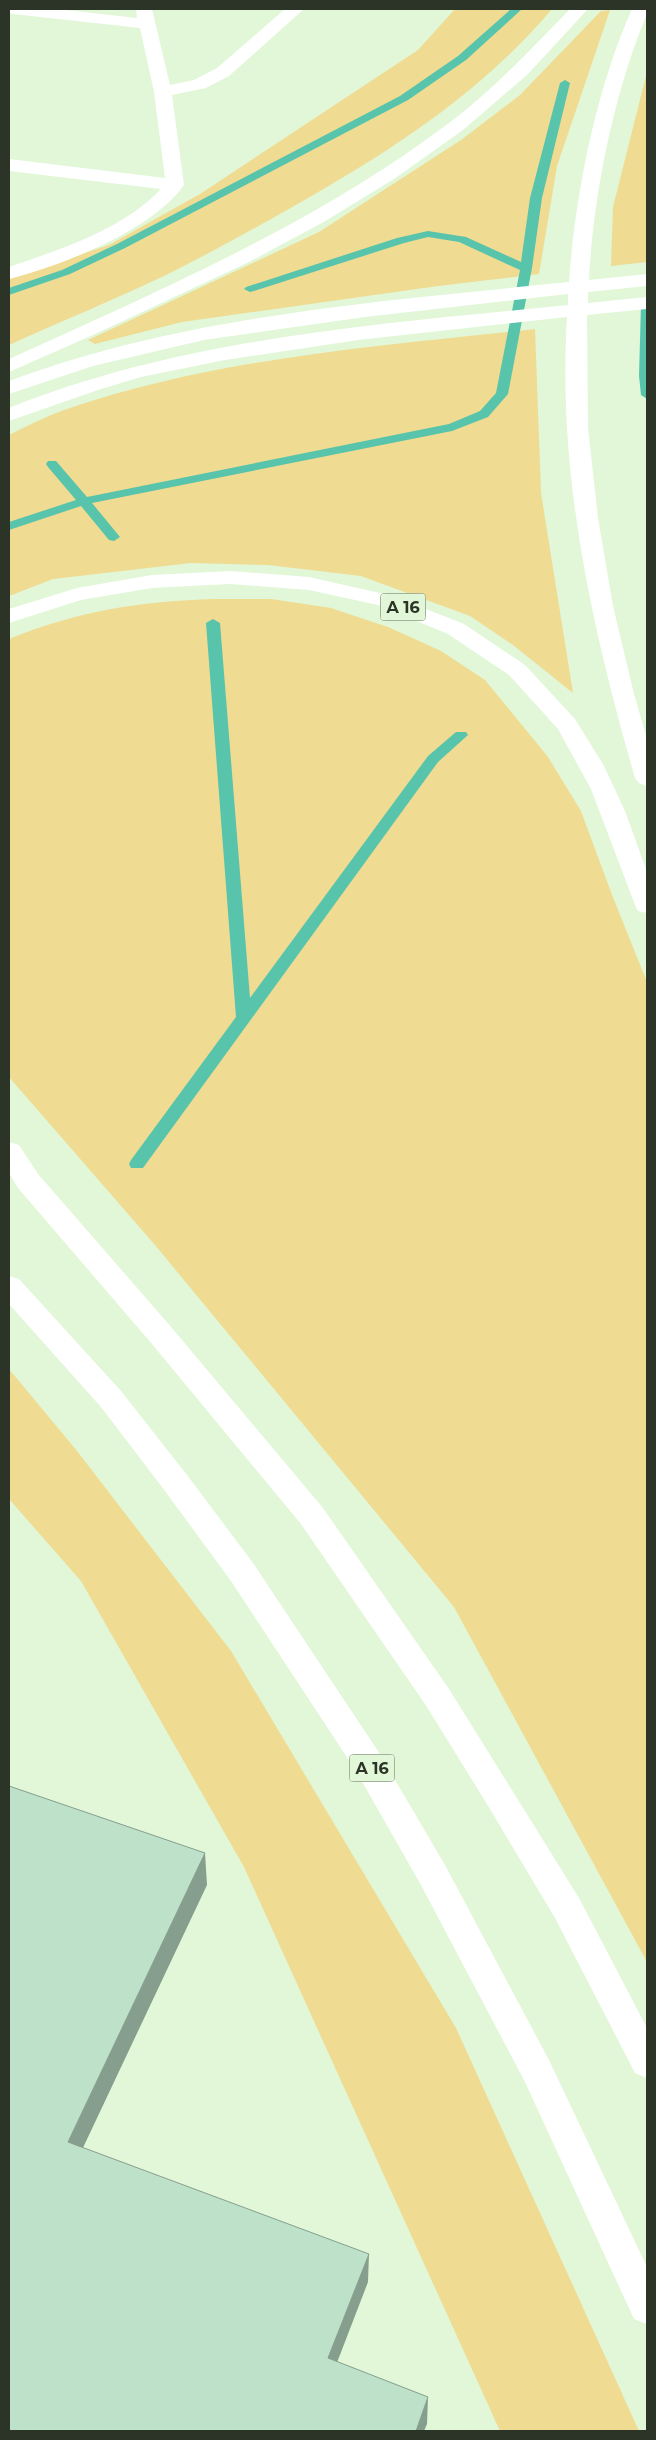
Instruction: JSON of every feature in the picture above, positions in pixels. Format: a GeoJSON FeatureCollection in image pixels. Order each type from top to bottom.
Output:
{"type":"FeatureCollection","features":[{"type":"Feature","properties":{"kind":"main road"},"geometry":{"type":"LineString","coordinates":[[13,9],[146,16],[163,92],[175,185]]}},
{"type":"Feature","properties":{"kind":"main road"},"geometry":{"type":"LineString","coordinates":[[163,92],[200,84],[223,72],[295,9]]}},
{"type":"Feature","properties":{"kind":"main road"},"geometry":{"type":"LineString","coordinates":[[9,366],[269,245],[336,209],[386,178],[479,109],[525,68],[579,9]]}},
{"type":"Feature","properties":{"kind":"main road"},"geometry":{"type":"LineString","coordinates":[[641,9],[606,110],[590,180],[582,251],[576,339],[576,429],[588,525],[607,630],[647,778]]}},
{"type":"Feature","properties":{"kind":"main road"},"geometry":{"type":"LineString","coordinates":[[9,165],[175,185]]}},
{"type":"Feature","properties":{"kind":"main road"},"geometry":{"type":"LineString","coordinates":[[9,272],[70,252],[123,226],[153,208],[175,185]]}},
{"type":"Feature","properties":{"kind":"main road"},"geometry":{"type":"LineString","coordinates":[[9,388],[89,362],[185,338],[234,329],[436,302],[647,280]]}},
{"type":"Feature","properties":{"kind":"main road"},"geometry":{"type":"LineString","coordinates":[[9,415],[60,394],[175,363],[294,342],[434,324],[647,303]]}},
{"type":"Feature","properties":{"kind":"main road","name":"A 16"},"geometry":{"type":"LineString","coordinates":[[9,616],[60,598],[93,590],[177,579],[222,578],[285,581],[352,592],[414,611],[443,624],[472,638],[523,675],[566,723],[596,774],[647,905]]}},
{"type":"Feature","properties":{"kind":"main road"},"geometry":{"type":"LineString","coordinates":[[9,1152],[18,1173],[312,1516],[438,1698],[501,1799],[567,1908],[647,2062]]}},
{"type":"Feature","properties":{"kind":"main road","name":"A 16"},"geometry":{"type":"LineString","coordinates":[[9,1286],[111,1399],[176,1483],[247,1580],[367,1761],[433,1875],[538,2071],[647,2306]]}},
{"type":"Feature","properties":{"kind":"shaded area"},"geometry":{"type":"Polygon","coordinates":[[[455,9],[552,9],[500,64],[442,112],[348,175],[168,274],[9,345],[9,278],[109,245],[200,194],[418,50],[455,9]]]}},
{"type":"Feature","properties":{"kind":"shaded area"},"geometry":{"type":"Polygon","coordinates":[[[610,10],[557,166],[539,274],[438,286],[182,322],[95,344],[88,340],[319,232],[461,140],[520,95],[601,11],[610,10]]]}},
{"type":"Feature","properties":{"kind":"shaded area"},"geometry":{"type":"Polygon","coordinates":[[[647,72],[647,262],[611,266],[613,207],[647,72]]]}},
{"type":"Feature","properties":{"kind":"shaded area"},"geometry":{"type":"Polygon","coordinates":[[[535,329],[541,493],[573,693],[513,645],[470,616],[361,576],[268,565],[191,563],[53,579],[9,596],[9,435],[64,410],[121,392],[238,366],[357,348],[535,329]]]}},
{"type":"Feature","properties":{"kind":"shaded area"},"geometry":{"type":"Polygon","coordinates":[[[215,599],[271,599],[331,608],[388,627],[441,651],[485,680],[548,757],[581,811],[647,982],[647,1962],[454,1607],[155,1245],[9,1077],[9,639],[60,621],[110,609],[161,602],[215,599]]]}},
{"type":"Feature","properties":{"kind":"shaded area"},"geometry":{"type":"Polygon","coordinates":[[[9,1369],[77,1451],[231,1651],[456,2028],[639,2431],[500,2431],[244,1867],[81,1581],[9,1499],[9,1369]]]}},
{"type":"Feature","properties":{"kind":"building"},"geometry":{"type":"Polygon","coordinates":[[[9,1786],[205,1853],[68,2142],[369,2254],[328,2358],[428,2397],[416,2431],[9,2431],[9,1786]]]}},
{"type":"Feature","properties":{"kind":"waterway"},"geometry":{"type":"LineString","coordinates":[[9,292],[66,272],[121,246],[404,98],[462,58],[517,9]]}},
{"type":"Feature","properties":{"kind":"waterway"},"geometry":{"type":"LineString","coordinates":[[526,268],[536,198],[565,83]]}},
{"type":"Feature","properties":{"kind":"waterway"},"geometry":{"type":"LineString","coordinates":[[250,289],[401,240],[428,234],[462,239],[526,268]]}},
{"type":"Feature","properties":{"kind":"waterway"},"geometry":{"type":"LineString","coordinates":[[84,501],[452,427],[484,414],[502,394],[526,268]]}},
{"type":"Feature","properties":{"kind":"waterway"},"geometry":{"type":"LineString","coordinates":[[647,305],[645,376],[647,395]]}},
{"type":"Feature","properties":{"kind":"waterway"},"geometry":{"type":"LineString","coordinates":[[52,464],[84,501]]}},
{"type":"Feature","properties":{"kind":"waterway"},"geometry":{"type":"LineString","coordinates":[[9,526],[84,501]]}},
{"type":"Feature","properties":{"kind":"waterway"},"geometry":{"type":"LineString","coordinates":[[84,501],[114,537]]}},
{"type":"Feature","properties":{"kind":"waterway"},"geometry":{"type":"LineString","coordinates":[[213,623],[244,1017]]}},
{"type":"Feature","properties":{"kind":"waterway"},"geometry":{"type":"LineString","coordinates":[[137,1164],[433,759],[461,735]]}}]}
